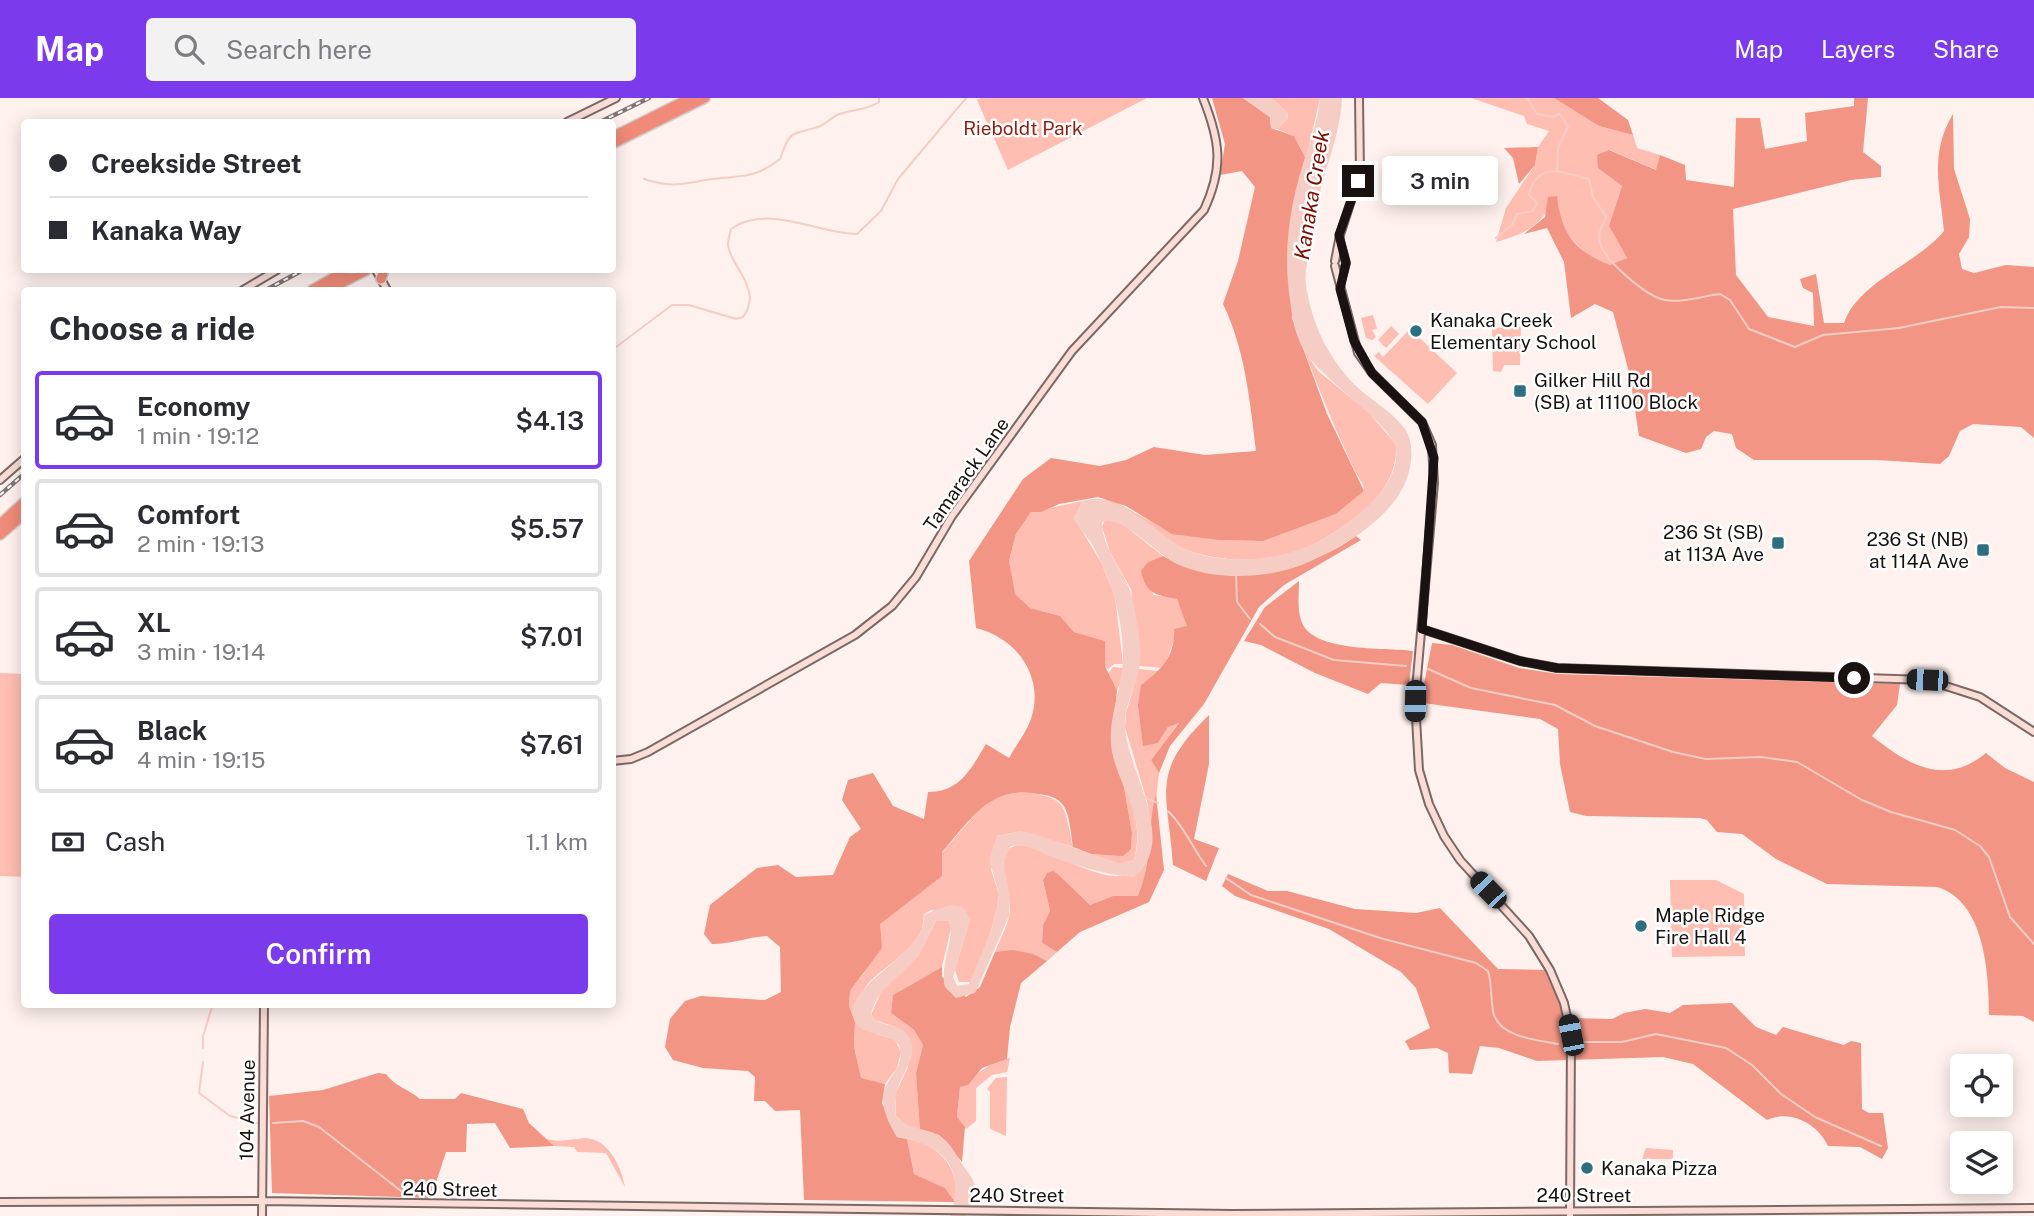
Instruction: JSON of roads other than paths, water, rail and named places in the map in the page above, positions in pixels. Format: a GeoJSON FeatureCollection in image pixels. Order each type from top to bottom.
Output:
{"type":"FeatureCollection","features":[{"type":"Feature","properties":{"kind":"highway"},"geometry":{"type":"LineString","coordinates":[[616,135],[690,98]]}},
{"type":"Feature","properties":{"kind":"highway"},"geometry":{"type":"LineString","coordinates":[[616,142],[705,98]]}},
{"type":"Feature","properties":{"kind":"highway"},"geometry":{"type":"LineString","coordinates":[[317,287],[342,273]]}},
{"type":"Feature","properties":{"kind":"highway"},"geometry":{"type":"LineString","coordinates":[[334,287],[360,273]]}},
{"type":"Feature","properties":{"kind":"highway"},"geometry":{"type":"LineString","coordinates":[[0,524],[21,505]]}},
{"type":"Feature","properties":{"kind":"highway"},"geometry":{"type":"LineString","coordinates":[[0,535],[21,517]]}},
{"type":"Feature","properties":{"kind":"main road"},"geometry":{"type":"LineString","coordinates":[[573,119],[616,98]]}},
{"type":"Feature","properties":{"kind":"main road","name":"Tamarack Lane"},"geometry":{"type":"LineString","coordinates":[[616,761],[624,761],[648,752],[845,641],[875,622],[899,599],[916,577],[952,516],[1072,351],[1204,210],[1220,157],[1203,98]]}},
{"type":"Feature","properties":{"kind":"main road"},"geometry":{"type":"LineString","coordinates":[[1359,98],[1360,173],[1339,235],[1335,263],[1354,341],[1364,363],[1420,419],[1432,445],[1434,483],[1415,701],[1415,746],[1429,804],[1460,860],[1529,936],[1550,970],[1568,1018],[1571,1035],[1570,1213]]}},
{"type":"Feature","properties":{"kind":"main road"},"geometry":{"type":"LineString","coordinates":[[1339,235],[1344,259],[1340,286]]}},
{"type":"Feature","properties":{"kind":"main road"},"geometry":{"type":"LineString","coordinates":[[1335,263],[1338,257],[1344,259]]}},
{"type":"Feature","properties":{"kind":"main road"},"geometry":{"type":"LineString","coordinates":[[1335,263],[1344,267]]}},
{"type":"Feature","properties":{"kind":"main road"},"geometry":{"type":"LineString","coordinates":[[248,287],[272,273]]}},
{"type":"Feature","properties":{"kind":"main road"},"geometry":{"type":"LineString","coordinates":[[0,480],[21,462]]}},
{"type":"Feature","properties":{"kind":"main road"},"geometry":{"type":"LineString","coordinates":[[1422,629],[1520,661],[1557,668],[1927,680],[1969,692],[2034,732]]}},
{"type":"Feature","properties":{"kind":"main road","name":"104 Avenue"},"geometry":{"type":"LineString","coordinates":[[262,1216],[264,1008]]}},
{"type":"Feature","properties":{"kind":"main road","name":"240 Street"},"geometry":{"type":"LineString","coordinates":[[0,1202],[262,1201],[770,1213],[942,1210],[1302,1214],[1570,1213],[2034,1208]]}},
{"type":"Feature","properties":{"kind":"water"},"geometry":{"type":"Polygon","coordinates":[[[1243,98],[1271,98],[1287,112],[1288,118],[1277,129],[1271,128],[1270,117],[1243,98]]]}},
{"type":"Feature","properties":{"kind":"water","name":"Kanaka Creek"},"geometry":{"type":"Polygon","coordinates":[[[1320,98],[1342,98],[1338,129],[1317,205],[1306,266],[1312,314],[1330,353],[1347,376],[1395,417],[1407,432],[1411,460],[1407,478],[1388,509],[1344,544],[1296,567],[1262,575],[1227,576],[1192,570],[1169,559],[1118,523],[1102,523],[1110,553],[1130,591],[1139,636],[1139,670],[1128,705],[1125,726],[1152,825],[1152,844],[1147,862],[1134,877],[1124,876],[1075,865],[1028,847],[1011,846],[1003,863],[1010,895],[1009,916],[975,993],[956,998],[945,987],[944,970],[951,928],[949,921],[936,921],[918,956],[883,991],[871,1015],[878,1021],[905,1032],[913,1047],[910,1062],[896,1094],[896,1116],[912,1127],[935,1133],[944,1139],[975,1185],[974,1195],[965,1216],[951,1216],[955,1184],[947,1161],[928,1146],[897,1137],[887,1118],[883,1103],[884,1091],[901,1057],[899,1045],[889,1038],[860,1027],[856,1023],[853,1010],[858,997],[869,983],[913,943],[922,929],[923,915],[949,905],[963,907],[970,919],[953,977],[957,986],[969,984],[990,934],[997,908],[999,894],[989,859],[997,836],[1021,831],[1119,864],[1134,860],[1137,844],[1135,817],[1116,767],[1111,740],[1122,669],[1121,627],[1105,571],[1092,544],[1074,518],[1083,501],[1097,499],[1124,507],[1185,549],[1203,555],[1222,559],[1263,558],[1303,548],[1336,531],[1377,497],[1392,475],[1396,449],[1392,440],[1384,428],[1313,362],[1301,344],[1293,319],[1287,266],[1289,231],[1294,197],[1316,123],[1320,98]]]}},
{"type":"Feature","properties":{"kind":"waterway"},"geometry":{"type":"LineString","coordinates":[[644,179],[663,184],[679,184],[755,173],[780,159],[786,142],[793,135],[821,126],[837,115],[874,105],[879,102],[879,98]]}},
{"type":"Feature","properties":{"kind":"waterway"},"geometry":{"type":"LineString","coordinates":[[616,347],[672,305],[689,305],[736,319],[743,317],[750,297],[730,253],[728,245],[731,229],[745,222],[776,219],[857,234],[881,211],[898,179],[966,98]]}},
{"type":"Feature","properties":{"kind":"waterway"},"geometry":{"type":"LineString","coordinates":[[1527,98],[1537,114],[1553,117],[1560,114],[1568,127],[1558,148],[1557,171],[1589,179],[1593,197],[1606,217],[1599,236],[1603,250],[1628,277],[1657,297],[1678,301],[1720,294],[1730,300],[1749,329],[1795,347],[1823,335],[1899,328],[2001,307],[2034,308]]}},
{"type":"Feature","properties":{"kind":"waterway"},"geometry":{"type":"LineString","coordinates":[[1496,238],[1512,225],[1517,214],[1533,211],[1537,203],[1529,195],[1535,181],[1542,174],[1557,171]]}},
{"type":"Feature","properties":{"kind":"waterway"},"geometry":{"type":"LineString","coordinates":[[1236,575],[1237,602],[1250,619]]}},
{"type":"Feature","properties":{"kind":"waterway"},"geometry":{"type":"LineString","coordinates":[[1260,624],[1275,637],[1334,660],[1406,666]]}},
{"type":"Feature","properties":{"kind":"waterway"},"geometry":{"type":"LineString","coordinates":[[1428,669],[1471,688],[1555,705],[1595,726],[1673,752],[1706,759],[1761,757],[1797,762],[1862,800],[1891,812],[1955,830],[1980,846],[1989,857],[2010,917],[2034,944]]}},
{"type":"Feature","properties":{"kind":"waterway"},"geometry":{"type":"LineString","coordinates":[[1146,798],[1158,803]]}},
{"type":"Feature","properties":{"kind":"waterway"},"geometry":{"type":"LineString","coordinates":[[1168,811],[1179,823],[1206,866]]}},
{"type":"Feature","properties":{"kind":"waterway"},"geometry":{"type":"LineString","coordinates":[[1226,878],[1251,895],[1380,938],[1476,963],[1488,971],[1493,1010],[1498,1023],[1522,1037],[1558,1044]]}},
{"type":"Feature","properties":{"kind":"waterway"},"geometry":{"type":"LineString","coordinates":[[203,1048],[203,1036],[212,1008]]}},
{"type":"Feature","properties":{"kind":"waterway"},"geometry":{"type":"LineString","coordinates":[[1581,1042],[1622,1042],[1656,1034],[1726,1048],[1752,1065],[1781,1094],[1815,1117],[1881,1146]]}},
{"type":"Feature","properties":{"kind":"waterway"},"geometry":{"type":"LineString","coordinates":[[203,1062],[199,1093],[230,1116],[257,1123]]}},
{"type":"Feature","properties":{"kind":"waterway"},"geometry":{"type":"LineString","coordinates":[[273,1123],[303,1121],[319,1127],[401,1191]]}},
{"type":"Feature","properties":{"kind":"railway"},"geometry":{"type":"LineString","coordinates":[[606,119],[649,98]]}},
{"type":"Feature","properties":{"kind":"railway"},"geometry":{"type":"LineString","coordinates":[[272,287],[297,273]]}},
{"type":"Feature","properties":{"kind":"railway"},"geometry":{"type":"LineString","coordinates":[[0,495],[21,477]]}},
{"type":"Feature","properties":{"kind":"place","name":"Kanaka Creek Elementary School"},"geometry":{"type":"Point","coordinates":[1416,331]}},
{"type":"Feature","properties":{"kind":"place","name":"Gilker Hill Rd (SB) at 11100 Block"},"geometry":{"type":"Point","coordinates":[1520,391]}},
{"type":"Feature","properties":{"kind":"place","name":"236 St (SB) at 113A Ave"},"geometry":{"type":"Point","coordinates":[1778,543]}},
{"type":"Feature","properties":{"kind":"place","name":"236 St (NB) at 114A Ave"},"geometry":{"type":"Point","coordinates":[1983,550]}},
{"type":"Feature","properties":{"kind":"place","name":"Maple Ridge Fire Hall 4"},"geometry":{"type":"Point","coordinates":[1641,926]}},
{"type":"Feature","properties":{"kind":"place","name":"Kanaka Pizza"},"geometry":{"type":"Point","coordinates":[1587,1168]}},
{"type":"Feature","properties":{"kind":"park label","name":"Rieboldt Park"},"geometry":{"type":"Point","coordinates":[1023,128]}}]}
